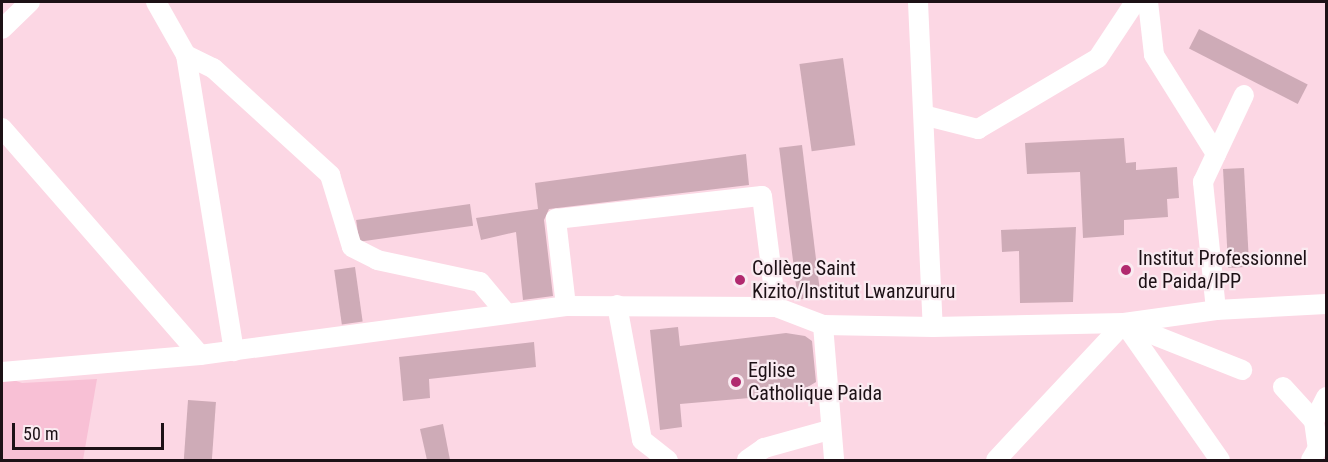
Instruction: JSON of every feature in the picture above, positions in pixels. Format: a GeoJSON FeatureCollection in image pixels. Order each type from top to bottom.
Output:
{"type":"FeatureCollection","features":[{"type":"Feature","properties":{"kind":"street"},"geometry":{"type":"LineString","coordinates":[[2,29],[30,2]]}},
{"type":"Feature","properties":{"kind":"street"},"geometry":{"type":"LineString","coordinates":[[156,2],[186,55],[234,351]]}},
{"type":"Feature","properties":{"kind":"street"},"geometry":{"type":"LineString","coordinates":[[918,2],[927,116],[933,327]]}},
{"type":"Feature","properties":{"kind":"street"},"geometry":{"type":"LineString","coordinates":[[927,116],[978,129],[1098,58],[1135,2]]}},
{"type":"Feature","properties":{"kind":"street"},"geometry":{"type":"LineString","coordinates":[[1148,2],[1154,55],[1216,154]]}},
{"type":"Feature","properties":{"kind":"street"},"geometry":{"type":"LineString","coordinates":[[186,55],[213,68],[330,175],[352,247],[377,260],[480,282],[506,312]]}},
{"type":"Feature","properties":{"kind":"street"},"geometry":{"type":"LineString","coordinates":[[1216,310],[1203,182],[1244,95]]}},
{"type":"Feature","properties":{"kind":"street"},"geometry":{"type":"LineString","coordinates":[[2,128],[200,356]]}},
{"type":"Feature","properties":{"kind":"street"},"geometry":{"type":"LineString","coordinates":[[566,306],[556,219],[762,196],[776,307]]}},
{"type":"Feature","properties":{"kind":"street"},"geometry":{"type":"LineString","coordinates":[[2,372],[200,356],[506,312],[566,306],[776,307],[823,325],[933,327],[1124,323],[1216,310],[1326,304]]}},
{"type":"Feature","properties":{"kind":"street"},"geometry":{"type":"LineString","coordinates":[[617,305],[642,440],[668,460]]}},
{"type":"Feature","properties":{"kind":"street"},"geometry":{"type":"LineString","coordinates":[[1124,323],[1242,370]]}},
{"type":"Feature","properties":{"kind":"street"},"geometry":{"type":"LineString","coordinates":[[996,460],[1124,323]]}},
{"type":"Feature","properties":{"kind":"street"},"geometry":{"type":"LineString","coordinates":[[1124,323],[1220,460]]}},
{"type":"Feature","properties":{"kind":"street"},"geometry":{"type":"LineString","coordinates":[[823,325],[829,430],[834,460]]}},
{"type":"Feature","properties":{"kind":"street"},"geometry":{"type":"LineString","coordinates":[[1283,387],[1314,421],[1318,448],[1316,459]]}},
{"type":"Feature","properties":{"kind":"street"},"geometry":{"type":"LineString","coordinates":[[1314,421],[1326,397]]}},
{"type":"Feature","properties":{"kind":"street"},"geometry":{"type":"LineString","coordinates":[[747,460],[764,448],[829,430]]}},
{"type":"Feature","properties":{"kind":"shaded area"},"geometry":{"type":"Polygon","coordinates":[[[2,376],[22,383],[97,379],[83,460],[2,460],[2,376]]]}},
{"type":"Feature","properties":{"kind":"building"},"geometry":{"type":"Polygon","coordinates":[[[1199,29],[1308,84],[1298,104],[1189,49],[1199,29]]]}},
{"type":"Feature","properties":{"kind":"building"},"geometry":{"type":"Polygon","coordinates":[[[843,58],[855,145],[812,151],[799,64],[843,58]]]}},
{"type":"Feature","properties":{"kind":"building"},"geometry":{"type":"Polygon","coordinates":[[[1124,138],[1126,163],[1136,162],[1136,170],[1177,167],[1179,198],[1167,199],[1168,217],[1124,220],[1124,235],[1083,238],[1080,172],[1027,174],[1025,143],[1124,138]]]}},
{"type":"Feature","properties":{"kind":"building"},"geometry":{"type":"Polygon","coordinates":[[[802,145],[821,297],[798,300],[779,148],[802,145]]]}},
{"type":"Feature","properties":{"kind":"building"},"geometry":{"type":"Polygon","coordinates":[[[746,154],[749,185],[549,209],[544,220],[553,296],[523,300],[516,232],[481,240],[476,218],[538,209],[535,183],[746,154]]]}},
{"type":"Feature","properties":{"kind":"building"},"geometry":{"type":"Polygon","coordinates":[[[1244,168],[1249,267],[1228,268],[1223,169],[1244,168]]]}},
{"type":"Feature","properties":{"kind":"building"},"geometry":{"type":"Polygon","coordinates":[[[470,204],[473,226],[359,242],[356,220],[470,204]]]}},
{"type":"Feature","properties":{"kind":"building"},"geometry":{"type":"Polygon","coordinates":[[[1076,227],[1073,302],[1020,303],[1019,251],[1002,252],[1001,230],[1076,227]]]}},
{"type":"Feature","properties":{"kind":"building"},"geometry":{"type":"Polygon","coordinates":[[[355,267],[363,321],[342,324],[334,270],[355,267]]]}},
{"type":"Feature","properties":{"kind":"building","name":"Eglise Catholique Paida"},"geometry":{"type":"Polygon","coordinates":[[[678,327],[680,346],[786,333],[805,336],[812,341],[816,382],[796,394],[680,404],[682,427],[660,430],[650,330],[678,327]]]}},
{"type":"Feature","properties":{"kind":"building"},"geometry":{"type":"Polygon","coordinates":[[[534,342],[536,367],[429,379],[430,398],[403,401],[399,357],[534,342]]]}},
{"type":"Feature","properties":{"kind":"building"},"geometry":{"type":"Polygon","coordinates":[[[188,400],[216,402],[212,460],[184,460],[188,400]]]}},
{"type":"Feature","properties":{"kind":"building"},"geometry":{"type":"Polygon","coordinates":[[[443,424],[450,460],[427,460],[420,429],[443,424]]]}},
{"type":"Feature","properties":{"kind":"place","name":"Institut Professionnel de Paida/IPP"},"geometry":{"type":"Point","coordinates":[1126,270]}},
{"type":"Feature","properties":{"kind":"place","name":"Collège Saint Kizito/Institut Lwanzururu"},"geometry":{"type":"Point","coordinates":[740,280]}},
{"type":"Feature","properties":{"kind":"place","name":"Eglise Catholique Paida"},"geometry":{"type":"Point","coordinates":[736,382]}}]}
